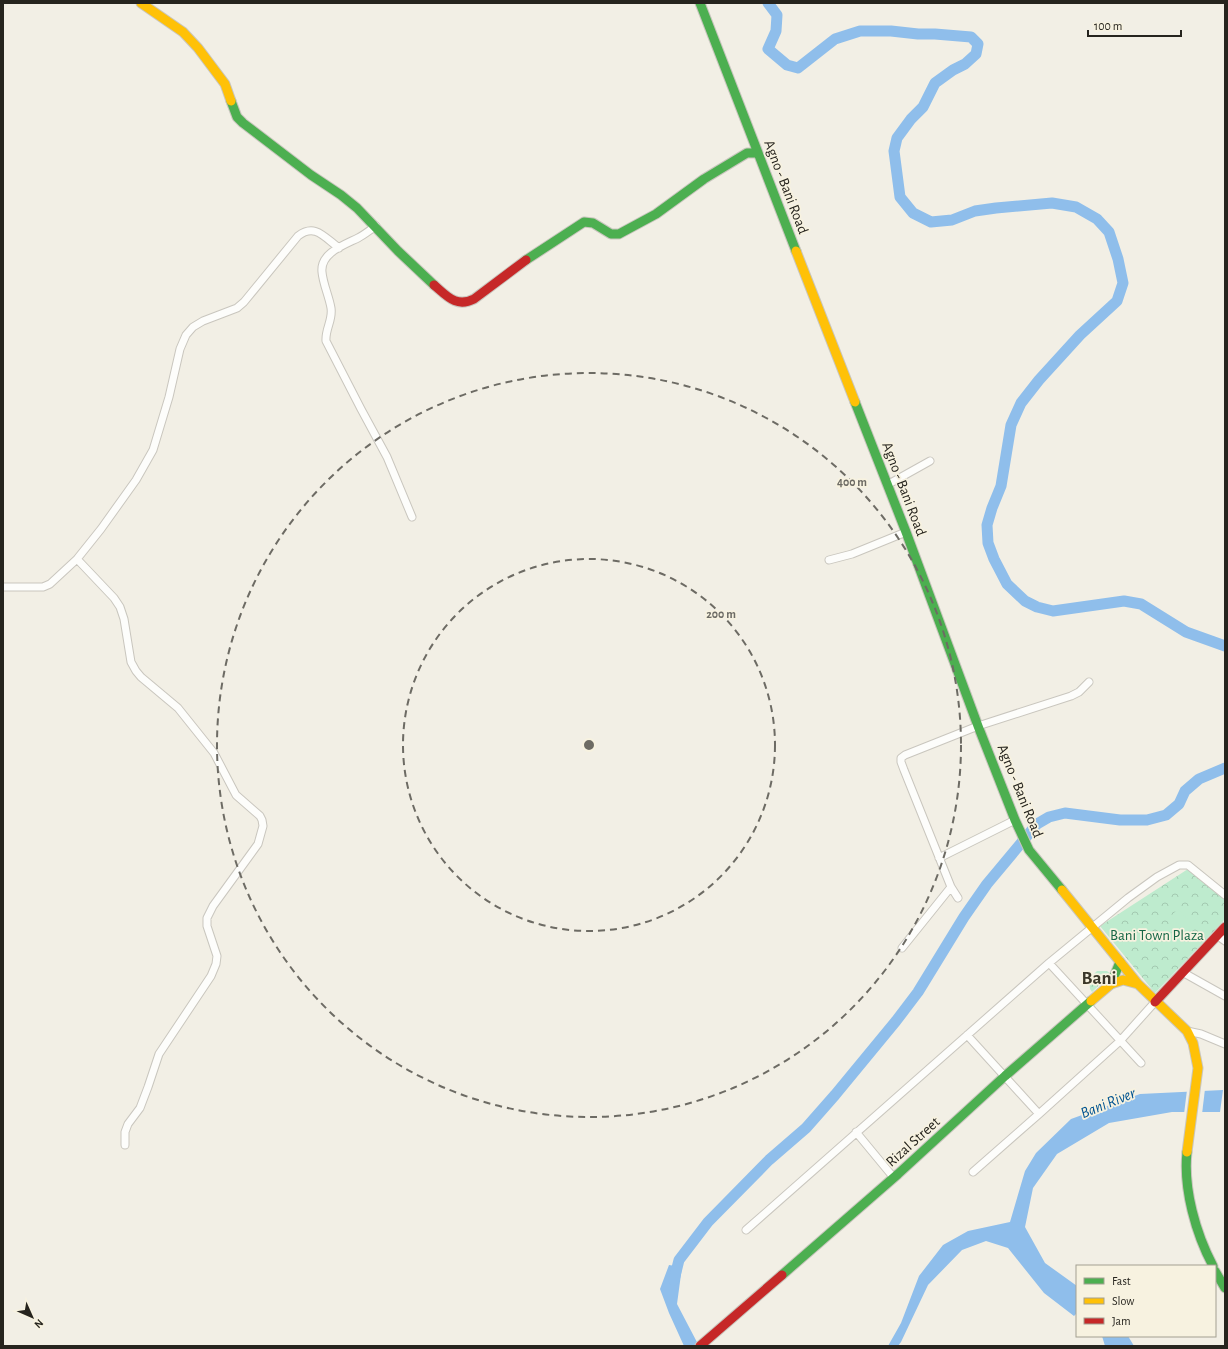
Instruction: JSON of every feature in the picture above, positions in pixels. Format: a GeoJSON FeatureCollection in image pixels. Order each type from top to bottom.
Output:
{"type":"FeatureCollection","features":[{"type":"Feature","properties":{"kind":"main road"},"geometry":{"type":"LineString","coordinates":[[141,3],[183,32],[198,48],[225,84],[237,116],[243,123],[357,208],[376,226],[398,251],[449,298],[456,302],[466,303],[474,299],[518,266],[584,222],[593,223],[611,234],[619,234],[656,214],[674,199],[747,153],[757,153]]}},
{"type":"Feature","properties":{"kind":"main road","name":"Agno - Bani Road"},"geometry":{"type":"LineString","coordinates":[[700,3],[757,153],[906,532],[978,726],[1029,850],[1138,984],[1155,1002],[1187,1031]]}},
{"type":"Feature","properties":{"kind":"main road"},"geometry":{"type":"LineString","coordinates":[[1155,1002],[1221,939],[1225,927]]}},
{"type":"Feature","properties":{"kind":"main road"},"geometry":{"type":"LineString","coordinates":[[1110,984],[1120,962]]}},
{"type":"Feature","properties":{"kind":"main road"},"geometry":{"type":"LineString","coordinates":[[1110,984],[1123,980],[1138,984]]}},
{"type":"Feature","properties":{"kind":"main road","name":"Rizal Street"},"geometry":{"type":"LineString","coordinates":[[700,1346],[894,1178],[1005,1076],[1110,984]]}},
{"type":"Feature","properties":{"kind":"main road"},"geometry":{"type":"LineString","coordinates":[[1187,1031],[1193,1043],[1198,1068],[1186,1162],[1189,1195],[1195,1221],[1205,1251],[1212,1265]]}},
{"type":"Feature","properties":{"kind":"main road"},"geometry":{"type":"LineString","coordinates":[[1216,1272],[1225,1288]]}},
{"type":"Feature","properties":{"kind":"street"},"geometry":{"type":"LineString","coordinates":[[376,226],[327,256],[323,264],[322,272],[332,316],[325,334],[326,340],[361,409],[387,456],[412,517]]}},
{"type":"Feature","properties":{"kind":"street"},"geometry":{"type":"LineString","coordinates":[[3,587],[43,587],[50,584],[77,559],[101,529],[136,480],[153,450],[169,397],[180,349],[186,336],[193,327],[203,321],[237,308],[244,302],[298,236],[304,232],[311,230],[316,231],[339,248]]}},
{"type":"Feature","properties":{"kind":"street"},"geometry":{"type":"LineString","coordinates":[[887,485],[930,461]]}},
{"type":"Feature","properties":{"kind":"street"},"geometry":{"type":"LineString","coordinates":[[829,560],[852,554],[906,532]]}},
{"type":"Feature","properties":{"kind":"street"},"geometry":{"type":"LineString","coordinates":[[77,559],[114,598],[120,607],[124,619],[131,662],[136,671],[178,708],[214,753],[236,795],[260,816],[263,826],[258,844],[213,906],[207,918],[207,926],[217,956],[216,964],[211,976],[158,1054],[140,1108],[128,1124],[125,1132],[125,1145]]}},
{"type":"Feature","properties":{"kind":"street"},"geometry":{"type":"LineString","coordinates":[[958,898],[951,887],[939,858],[904,770],[901,758],[905,755],[978,726],[1071,696],[1089,682]]}},
{"type":"Feature","properties":{"kind":"street"},"geometry":{"type":"LineString","coordinates":[[939,858],[1016,821]]}},
{"type":"Feature","properties":{"kind":"street"},"geometry":{"type":"LineString","coordinates":[[746,1230],[1049,963],[1140,889],[1157,877],[1179,865],[1188,865],[1225,895]]}},
{"type":"Feature","properties":{"kind":"street"},"geometry":{"type":"LineString","coordinates":[[902,948],[951,887]]}},
{"type":"Feature","properties":{"kind":"street"},"geometry":{"type":"LineString","coordinates":[[1049,963],[1141,1063]]}},
{"type":"Feature","properties":{"kind":"street"},"geometry":{"type":"LineString","coordinates":[[1184,973],[1225,996]]}},
{"type":"Feature","properties":{"kind":"street"},"geometry":{"type":"LineString","coordinates":[[973,1172],[1120,1040],[1155,1002]]}},
{"type":"Feature","properties":{"kind":"street"},"geometry":{"type":"LineString","coordinates":[[1187,1031],[1201,1034],[1225,1044]]}},
{"type":"Feature","properties":{"kind":"street"},"geometry":{"type":"LineString","coordinates":[[967,1035],[1039,1114]]}},
{"type":"Feature","properties":{"kind":"street"},"geometry":{"type":"LineString","coordinates":[[856,1132],[894,1178]]}},
{"type":"Feature","properties":{"kind":"green space","name":"Bani Town Plaza"},"geometry":{"type":"Polygon","coordinates":[[[1188,869],[1225,899],[1225,919],[1155,993],[1100,926],[1188,869]]]}},
{"type":"Feature","properties":{"kind":"green space"},"geometry":{"type":"Polygon","coordinates":[[[1178,909],[1193,925],[1186,932],[1171,916],[1178,909]]]}},
{"type":"Feature","properties":{"kind":"green space"},"geometry":{"type":"Polygon","coordinates":[[[1097,971],[1107,971],[1111,974],[1092,992],[1090,989],[1089,979],[1097,971]]]}},
{"type":"Feature","properties":{"kind":"water"},"geometry":{"type":"Polygon","coordinates":[[[1223,1090],[1220,1112],[1172,1112],[1109,1123],[1057,1154],[1033,1188],[1025,1227],[1045,1263],[1076,1285],[1076,1314],[1074,1316],[1044,1293],[1008,1248],[986,1241],[962,1250],[928,1285],[901,1342],[898,1346],[888,1346],[901,1323],[919,1276],[943,1245],[968,1231],[1010,1222],[1025,1171],[1036,1153],[1071,1119],[1140,1094],[1223,1090]]]}},
{"type":"Feature","properties":{"kind":"water"},"geometry":{"type":"Polygon","coordinates":[[[669,1265],[682,1267],[677,1304],[699,1346],[684,1346],[660,1289],[669,1265]]]}},
{"type":"Feature","properties":{"kind":"water"},"geometry":{"type":"Polygon","coordinates":[[[1102,1337],[1129,1337],[1134,1346],[1105,1346],[1102,1337]]]}},
{"type":"Feature","properties":{"kind":"pier"},"geometry":{"type":"Polygon","coordinates":[[[1205,1089],[1202,1114],[1184,1114],[1187,1090],[1205,1089]]]}},
{"type":"Feature","properties":{"kind":"waterway"},"geometry":{"type":"LineString","coordinates":[[768,3],[777,15],[776,31],[768,49],[787,65],[798,68],[835,39],[860,31],[891,31],[971,37],[978,44],[976,54],[965,64],[953,70],[935,83],[923,107],[911,119],[897,138],[894,151],[900,197],[913,213],[931,222],[952,220],[975,211],[996,208],[1052,203],[1076,207],[1097,219],[1109,232],[1118,259],[1123,283],[1117,301],[1080,335],[1039,380],[1021,403],[1011,425],[1001,486],[987,525],[988,543],[994,559],[1007,584],[1025,601],[1037,607],[1053,611],[1124,601],[1141,604],[1186,632],[1225,646]]}},
{"type":"Feature","properties":{"kind":"waterway"},"geometry":{"type":"LineString","coordinates":[[674,1280],[679,1260],[708,1222],[769,1160],[806,1128],[896,1021],[918,992],[964,917],[987,884],[1037,824],[1049,817],[1065,813],[1120,820],[1147,820],[1166,815],[1179,804],[1185,791],[1199,779],[1225,768]]}},
{"type":"Feature","properties":{"kind":"traffic: fast"},"geometry":{"type":"LineString","coordinates":[[700,3],[796,251]]}},
{"type":"Feature","properties":{"kind":"traffic: fast"},"geometry":{"type":"LineString","coordinates":[[231,101],[237,117],[243,123],[357,208],[398,251],[434,285]]}},
{"type":"Feature","properties":{"kind":"traffic: fast"},"geometry":{"type":"LineString","coordinates":[[526,260],[584,222],[593,223],[611,234],[619,234],[656,214],[704,179],[747,153],[757,153]]}},
{"type":"Feature","properties":{"kind":"traffic: fast"},"geometry":{"type":"LineString","coordinates":[[855,402],[1015,820],[1029,850],[1062,890]]}},
{"type":"Feature","properties":{"kind":"traffic: fast"},"geometry":{"type":"LineString","coordinates":[[1111,984],[1120,962]]}},
{"type":"Feature","properties":{"kind":"traffic: fast"},"geometry":{"type":"LineString","coordinates":[[782,1275],[898,1174],[1005,1076],[1091,1001]]}},
{"type":"Feature","properties":{"kind":"traffic: fast"},"geometry":{"type":"LineString","coordinates":[[1187,1152],[1187,1181],[1192,1211],[1201,1240],[1213,1265]]}},
{"type":"Feature","properties":{"kind":"traffic: fast"},"geometry":{"type":"LineString","coordinates":[[1216,1273],[1225,1288]]}},
{"type":"Feature","properties":{"kind":"traffic: slow"},"geometry":{"type":"LineString","coordinates":[[141,3],[183,32],[198,48],[225,84],[231,101]]}},
{"type":"Feature","properties":{"kind":"traffic: slow"},"geometry":{"type":"LineString","coordinates":[[796,251],[855,402]]}},
{"type":"Feature","properties":{"kind":"traffic: slow"},"geometry":{"type":"LineString","coordinates":[[1062,890],[1138,984]]}},
{"type":"Feature","properties":{"kind":"traffic: slow"},"geometry":{"type":"LineString","coordinates":[[1091,1001],[1111,984],[1123,980],[1138,984],[1187,1031],[1193,1043],[1198,1068],[1187,1152]]}},
{"type":"Feature","properties":{"kind":"traffic: jam"},"geometry":{"type":"LineString","coordinates":[[434,285],[452,300],[462,302],[468,301],[474,299],[526,260]]}},
{"type":"Feature","properties":{"kind":"traffic: jam"},"geometry":{"type":"LineString","coordinates":[[1155,1002],[1225,927]]}},
{"type":"Feature","properties":{"kind":"traffic: jam"},"geometry":{"type":"LineString","coordinates":[[700,1346],[782,1275]]}},
{"type":"Feature","properties":{"kind":"district","name":"Bani"},"geometry":{"type":"Point","coordinates":[1099,978]}},
{"type":"Feature","properties":{"kind":"water label","name":"Bani River"},"geometry":{"type":"Point","coordinates":[1108,1103]}}]}
